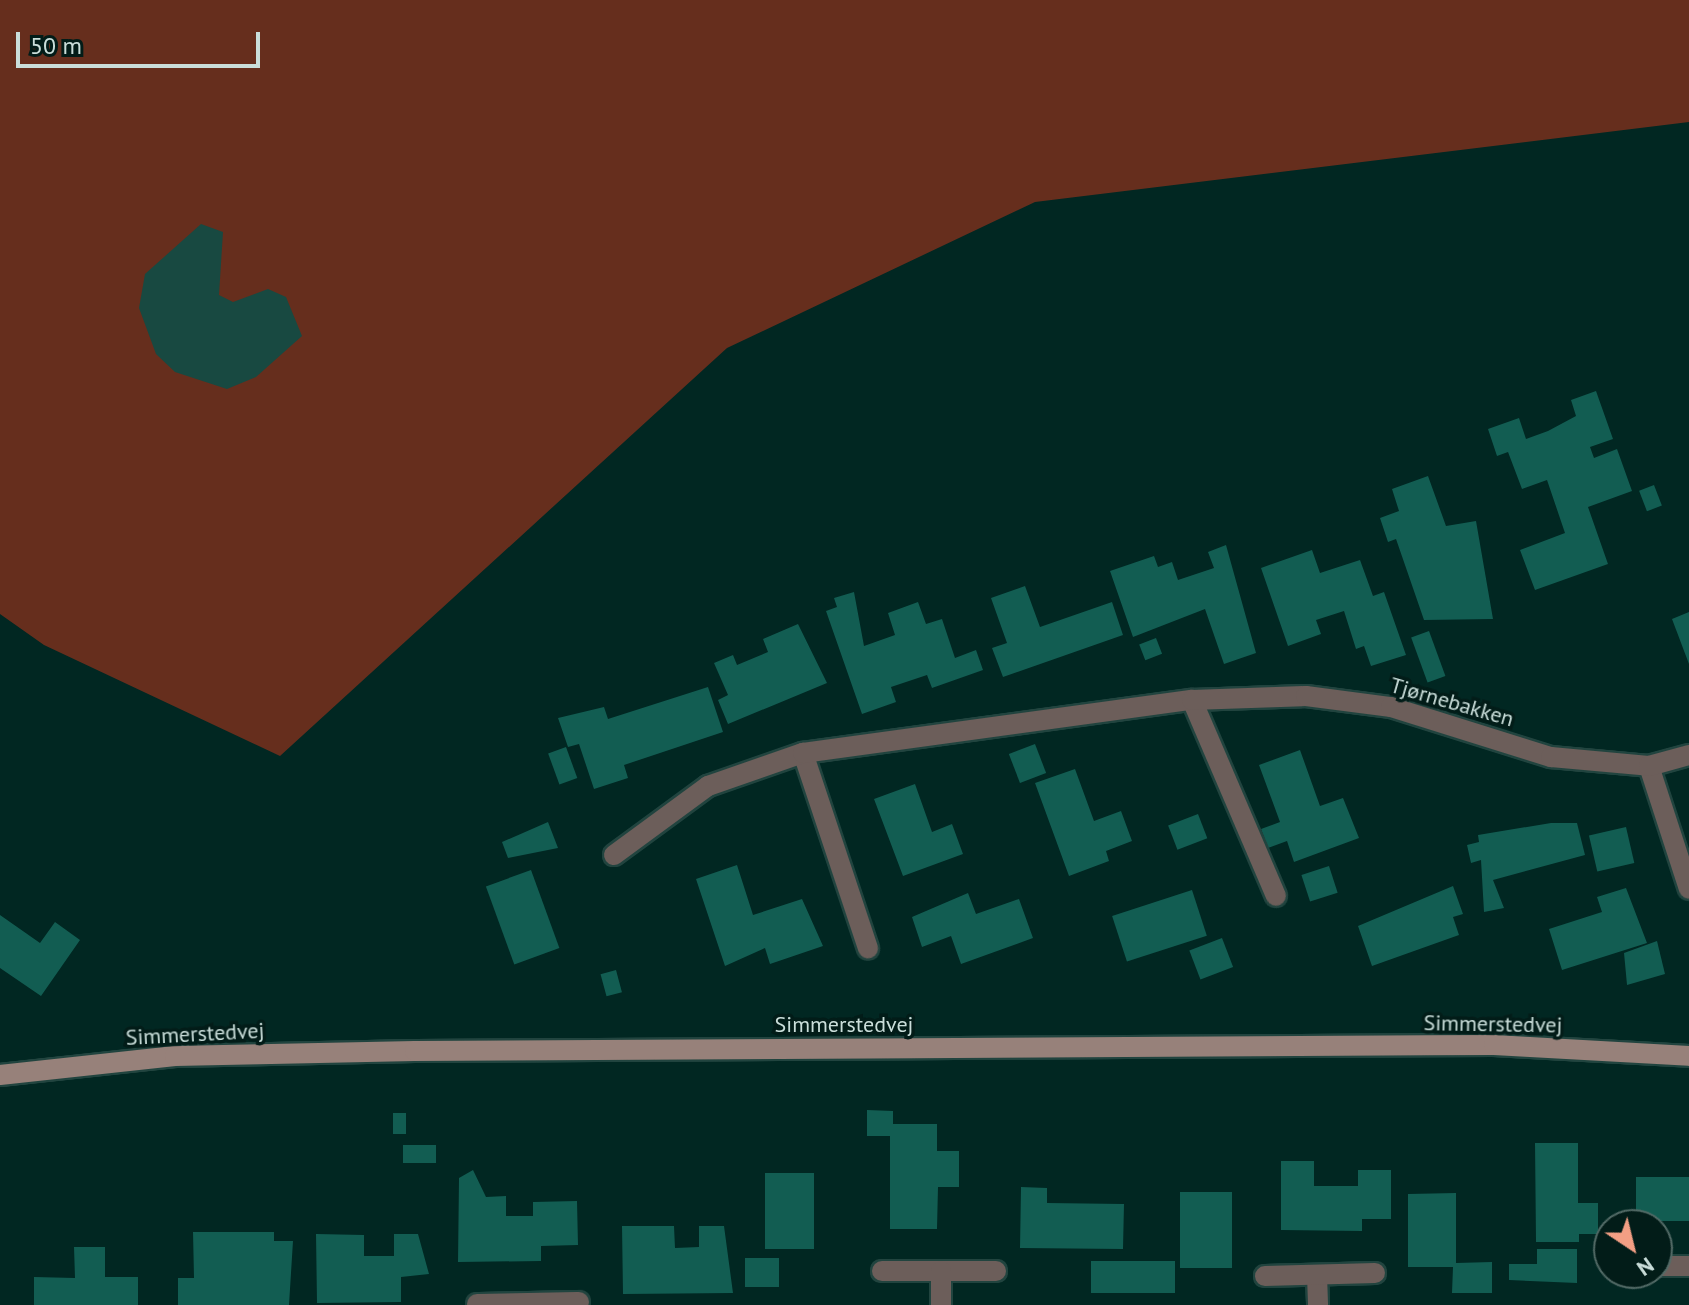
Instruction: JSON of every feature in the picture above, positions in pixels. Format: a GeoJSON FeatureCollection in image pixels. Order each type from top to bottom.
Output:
{"type":"FeatureCollection","features":[{"type":"Feature","properties":{"kind":"street","name":"Tjørnebakken"},"geometry":{"type":"LineString","coordinates":[[614,855],[708,786],[803,753],[1192,700],[1306,696],[1391,707],[1551,757],[1649,766],[1689,755]]}},
{"type":"Feature","properties":{"kind":"street"},"geometry":{"type":"LineString","coordinates":[[1192,700],[1276,896]]}},
{"type":"Feature","properties":{"kind":"street"},"geometry":{"type":"LineString","coordinates":[[803,753],[868,948]]}},
{"type":"Feature","properties":{"kind":"street"},"geometry":{"type":"LineString","coordinates":[[1649,766],[1689,889]]}},
{"type":"Feature","properties":{"kind":"street","name":"Simmerstedvej"},"geometry":{"type":"LineString","coordinates":[[0,1075],[175,1056],[431,1050],[1494,1045],[1689,1056]]}},
{"type":"Feature","properties":{"kind":"street"},"geometry":{"type":"LineString","coordinates":[[882,1271],[996,1271]]}},
{"type":"Feature","properties":{"kind":"street"},"geometry":{"type":"LineString","coordinates":[[941,1271],[941,1305]]}},
{"type":"Feature","properties":{"kind":"street"},"geometry":{"type":"LineString","coordinates":[[1265,1276],[1375,1273]]}},
{"type":"Feature","properties":{"kind":"street"},"geometry":{"type":"LineString","coordinates":[[1317,1275],[1318,1305]]}},
{"type":"Feature","properties":{"kind":"street"},"geometry":{"type":"LineString","coordinates":[[477,1304],[579,1302]]}},
{"type":"Feature","properties":{"kind":"shaded area"},"geometry":{"type":"Polygon","coordinates":[[[0,0],[1689,0],[1689,122],[1035,202],[727,348],[280,756],[44,645],[0,614],[0,0]]]}},
{"type":"Feature","properties":{"kind":"shaded area"},"geometry":{"type":"Polygon","coordinates":[[[201,224],[223,232],[219,295],[233,302],[268,289],[286,297],[302,336],[256,377],[227,389],[175,372],[156,354],[139,308],[145,274],[201,224]]]}},
{"type":"Feature","properties":{"kind":"building"},"geometry":{"type":"Polygon","coordinates":[[[1596,391],[1613,439],[1590,447],[1594,458],[1617,449],[1632,491],[1588,507],[1608,564],[1535,590],[1520,550],[1565,533],[1547,480],[1522,489],[1508,452],[1497,456],[1488,429],[1519,418],[1526,439],[1576,416],[1571,400],[1596,391]]]}},
{"type":"Feature","properties":{"kind":"building"},"geometry":{"type":"Polygon","coordinates":[[[1428,476],[1446,526],[1476,521],[1493,619],[1424,620],[1396,539],[1388,542],[1380,518],[1399,511],[1392,489],[1428,476]]]}},
{"type":"Feature","properties":{"kind":"building"},"geometry":{"type":"Polygon","coordinates":[[[1654,485],[1662,506],[1647,511],[1639,491],[1654,485]]]}},
{"type":"Feature","properties":{"kind":"building"},"geometry":{"type":"Polygon","coordinates":[[[1226,545],[1256,653],[1224,664],[1205,609],[1133,637],[1110,571],[1154,556],[1158,567],[1172,562],[1178,580],[1214,568],[1208,552],[1226,545]]]}},
{"type":"Feature","properties":{"kind":"building"},"geometry":{"type":"Polygon","coordinates":[[[1312,550],[1320,573],[1360,560],[1373,596],[1384,592],[1406,655],[1371,666],[1364,646],[1356,649],[1344,611],[1316,620],[1321,634],[1288,646],[1261,568],[1312,550]]]}},
{"type":"Feature","properties":{"kind":"building"},"geometry":{"type":"Polygon","coordinates":[[[1025,586],[1040,627],[1112,602],[1123,635],[1003,677],[992,648],[1007,643],[991,598],[1025,586]]]}},
{"type":"Feature","properties":{"kind":"building"},"geometry":{"type":"Polygon","coordinates":[[[854,592],[864,646],[895,635],[888,613],[918,602],[926,624],[942,619],[955,658],[976,650],[983,670],[932,688],[927,675],[891,687],[896,702],[862,714],[826,611],[837,607],[834,598],[854,592]]]}},
{"type":"Feature","properties":{"kind":"building"},"geometry":{"type":"Polygon","coordinates":[[[1689,612],[1689,664],[1672,619],[1689,612]]]}},
{"type":"Feature","properties":{"kind":"building"},"geometry":{"type":"Polygon","coordinates":[[[798,624],[827,683],[728,724],[718,700],[728,695],[714,663],[733,655],[737,665],[768,652],[763,639],[798,624]]]}},
{"type":"Feature","properties":{"kind":"building"},"geometry":{"type":"Polygon","coordinates":[[[1429,631],[1445,676],[1428,683],[1411,637],[1429,631]]]}},
{"type":"Feature","properties":{"kind":"building"},"geometry":{"type":"Polygon","coordinates":[[[1156,638],[1162,654],[1145,660],[1139,644],[1156,638]]]}},
{"type":"Feature","properties":{"kind":"building"},"geometry":{"type":"Polygon","coordinates":[[[708,687],[723,732],[624,765],[628,778],[594,789],[579,744],[568,747],[558,718],[604,707],[608,719],[708,687]]]}},
{"type":"Feature","properties":{"kind":"building"},"geometry":{"type":"Polygon","coordinates":[[[1035,744],[1046,773],[1020,783],[1009,754],[1035,744]]]}},
{"type":"Feature","properties":{"kind":"building"},"geometry":{"type":"Polygon","coordinates":[[[566,747],[577,778],[559,785],[548,753],[566,747]]]}},
{"type":"Feature","properties":{"kind":"building"},"geometry":{"type":"Polygon","coordinates":[[[1300,750],[1320,806],[1343,798],[1359,838],[1294,862],[1287,841],[1268,848],[1261,829],[1280,822],[1259,765],[1300,750]]]}},
{"type":"Feature","properties":{"kind":"building"},"geometry":{"type":"Polygon","coordinates":[[[1075,769],[1094,821],[1121,811],[1132,841],[1106,851],[1109,861],[1069,876],[1035,783],[1075,769]]]}},
{"type":"Feature","properties":{"kind":"building"},"geometry":{"type":"Polygon","coordinates":[[[915,784],[932,832],[952,824],[963,854],[903,876],[874,799],[915,784]]]}},
{"type":"Feature","properties":{"kind":"building"},"geometry":{"type":"Polygon","coordinates":[[[1198,814],[1207,838],[1177,850],[1168,825],[1198,814]]]}},
{"type":"Feature","properties":{"kind":"building"},"geometry":{"type":"Polygon","coordinates":[[[548,822],[558,848],[508,858],[502,842],[548,822]]]}},
{"type":"Feature","properties":{"kind":"building"},"geometry":{"type":"Polygon","coordinates":[[[1551,823],[1577,823],[1585,855],[1493,880],[1504,908],[1484,912],[1481,860],[1471,863],[1467,845],[1479,842],[1478,835],[1551,823]]]}},
{"type":"Feature","properties":{"kind":"building"},"geometry":{"type":"Polygon","coordinates":[[[1626,827],[1634,863],[1597,872],[1589,836],[1626,827]]]}},
{"type":"Feature","properties":{"kind":"building"},"geometry":{"type":"Polygon","coordinates":[[[737,865],[753,915],[802,899],[823,946],[770,964],[765,948],[725,966],[696,879],[737,865]]]}},
{"type":"Feature","properties":{"kind":"building"},"geometry":{"type":"Polygon","coordinates":[[[1329,866],[1338,893],[1310,902],[1301,875],[1329,866]]]}},
{"type":"Feature","properties":{"kind":"building"},"geometry":{"type":"Polygon","coordinates":[[[531,870],[559,948],[514,964],[486,886],[531,870]]]}},
{"type":"Feature","properties":{"kind":"building"},"geometry":{"type":"Polygon","coordinates":[[[1453,886],[1463,914],[1453,917],[1459,935],[1372,966],[1358,926],[1453,886]]]}},
{"type":"Feature","properties":{"kind":"building"},"geometry":{"type":"Polygon","coordinates":[[[1626,888],[1647,943],[1562,970],[1549,929],[1602,912],[1597,897],[1626,888]]]}},
{"type":"Feature","properties":{"kind":"building"},"geometry":{"type":"Polygon","coordinates":[[[1192,890],[1207,936],[1127,962],[1112,916],[1192,890]]]}},
{"type":"Feature","properties":{"kind":"building"},"geometry":{"type":"Polygon","coordinates":[[[968,893],[976,914],[1019,899],[1033,938],[961,964],[951,936],[922,947],[912,917],[968,893]]]}},
{"type":"Feature","properties":{"kind":"building"},"geometry":{"type":"Polygon","coordinates":[[[0,915],[40,943],[55,922],[80,940],[41,996],[0,968],[0,915]]]}},
{"type":"Feature","properties":{"kind":"building"},"geometry":{"type":"Polygon","coordinates":[[[1222,938],[1233,967],[1200,979],[1189,951],[1222,938]]]}},
{"type":"Feature","properties":{"kind":"building"},"geometry":{"type":"Polygon","coordinates":[[[1657,941],[1665,974],[1627,985],[1624,953],[1657,941]]]}},
{"type":"Feature","properties":{"kind":"building"},"geometry":{"type":"Polygon","coordinates":[[[616,970],[622,992],[606,996],[601,974],[616,970]]]}},
{"type":"Feature","properties":{"kind":"building"},"geometry":{"type":"Polygon","coordinates":[[[867,1110],[893,1111],[893,1124],[937,1124],[937,1151],[959,1151],[959,1187],[938,1187],[937,1229],[890,1229],[890,1136],[867,1136],[867,1110]]]}},
{"type":"Feature","properties":{"kind":"building"},"geometry":{"type":"Polygon","coordinates":[[[393,1113],[406,1113],[406,1134],[393,1134],[393,1113]]]}},
{"type":"Feature","properties":{"kind":"building"},"geometry":{"type":"Polygon","coordinates":[[[1535,1143],[1578,1143],[1578,1203],[1598,1203],[1598,1209],[1593,1209],[1593,1234],[1579,1234],[1579,1242],[1536,1242],[1535,1143]]]}},
{"type":"Feature","properties":{"kind":"building"},"geometry":{"type":"Polygon","coordinates":[[[403,1145],[436,1145],[436,1163],[403,1163],[403,1145]]]}},
{"type":"Feature","properties":{"kind":"building"},"geometry":{"type":"Polygon","coordinates":[[[1281,1161],[1314,1161],[1314,1186],[1358,1186],[1358,1170],[1391,1170],[1391,1219],[1362,1219],[1362,1231],[1281,1230],[1281,1161]]]}},
{"type":"Feature","properties":{"kind":"building"},"geometry":{"type":"Polygon","coordinates":[[[473,1170],[486,1197],[506,1196],[506,1216],[533,1216],[533,1202],[577,1201],[578,1245],[541,1246],[541,1261],[458,1262],[459,1178],[473,1170]]]}},
{"type":"Feature","properties":{"kind":"building"},"geometry":{"type":"Polygon","coordinates":[[[765,1173],[814,1173],[814,1249],[765,1249],[765,1173]]]}},
{"type":"Feature","properties":{"kind":"building"},"geometry":{"type":"Polygon","coordinates":[[[1636,1177],[1689,1177],[1689,1221],[1673,1221],[1673,1209],[1636,1209],[1636,1177]]]}},
{"type":"Feature","properties":{"kind":"building"},"geometry":{"type":"Polygon","coordinates":[[[1021,1187],[1047,1188],[1047,1203],[1124,1204],[1123,1249],[1020,1248],[1021,1187]]]}},
{"type":"Feature","properties":{"kind":"building"},"geometry":{"type":"Polygon","coordinates":[[[1180,1192],[1232,1192],[1232,1268],[1180,1268],[1180,1192]]]}},
{"type":"Feature","properties":{"kind":"building"},"geometry":{"type":"Polygon","coordinates":[[[1456,1193],[1456,1263],[1492,1262],[1492,1293],[1452,1293],[1453,1267],[1408,1267],[1408,1194],[1456,1193]]]}},
{"type":"Feature","properties":{"kind":"building"},"geometry":{"type":"Polygon","coordinates":[[[622,1226],[674,1226],[675,1248],[699,1247],[699,1226],[724,1226],[733,1293],[623,1294],[622,1226]]]}},
{"type":"Feature","properties":{"kind":"building"},"geometry":{"type":"Polygon","coordinates":[[[193,1232],[274,1232],[274,1241],[293,1241],[289,1305],[178,1305],[178,1278],[194,1278],[193,1232]]]}},
{"type":"Feature","properties":{"kind":"building"},"geometry":{"type":"Polygon","coordinates":[[[316,1234],[364,1235],[364,1256],[394,1256],[394,1234],[418,1234],[429,1274],[401,1277],[401,1302],[317,1303],[316,1234]]]}},
{"type":"Feature","properties":{"kind":"building"},"geometry":{"type":"Polygon","coordinates":[[[74,1247],[105,1247],[105,1277],[138,1277],[138,1305],[34,1305],[34,1277],[75,1278],[74,1247]]]}},
{"type":"Feature","properties":{"kind":"building"},"geometry":{"type":"Polygon","coordinates":[[[1537,1249],[1577,1249],[1577,1283],[1509,1280],[1509,1264],[1537,1264],[1537,1249]]]}},
{"type":"Feature","properties":{"kind":"building"},"geometry":{"type":"Polygon","coordinates":[[[745,1258],[779,1258],[779,1287],[745,1287],[745,1258]]]}},
{"type":"Feature","properties":{"kind":"building"},"geometry":{"type":"Polygon","coordinates":[[[1091,1261],[1175,1261],[1175,1293],[1091,1293],[1091,1261]]]}}]}
